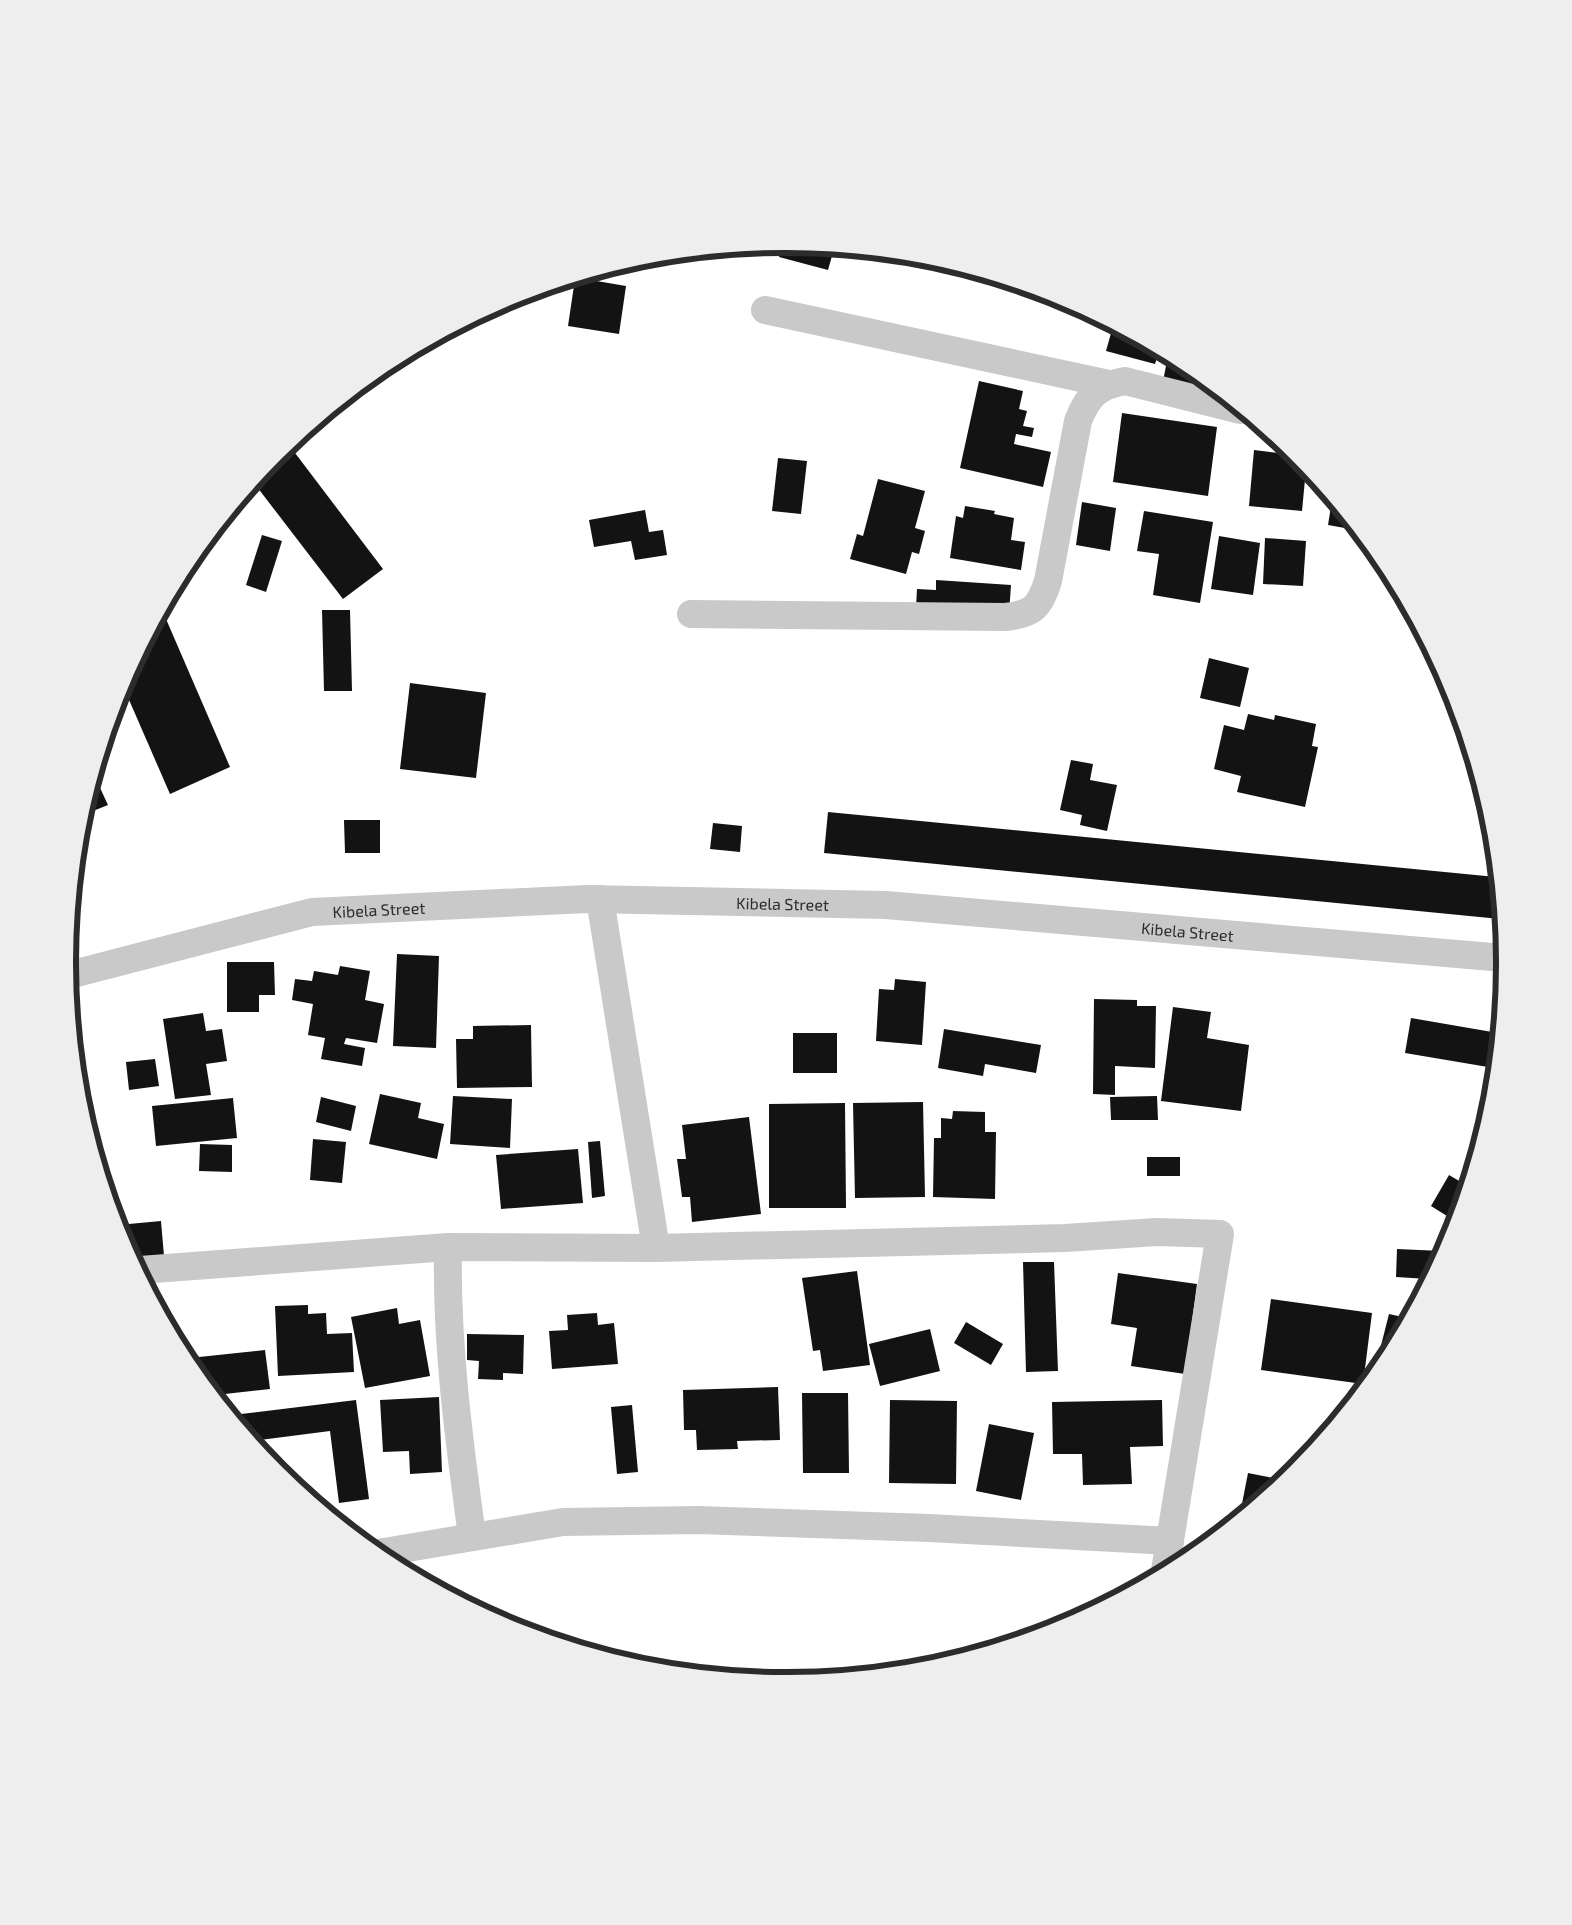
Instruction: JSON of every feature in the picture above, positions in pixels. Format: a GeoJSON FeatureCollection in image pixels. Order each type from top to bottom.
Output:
{"type":"FeatureCollection","features":[{"type":"Feature","properties":{"kind":"street"},"geometry":{"type":"LineString","coordinates":[[765,310],[1109,384]]}},
{"type":"Feature","properties":{"kind":"street"},"geometry":{"type":"LineString","coordinates":[[691,614],[1005,617],[1023,615],[1042,599],[1048,581],[1078,421],[1084,406],[1094,393],[1109,384],[1125,381],[1227,407]]}},
{"type":"Feature","properties":{"kind":"street"},"geometry":{"type":"LineString","coordinates":[[600,899],[656,1248]]}},
{"type":"Feature","properties":{"kind":"street","name":"Kibela Street"},"geometry":{"type":"LineString","coordinates":[[76,973],[312,912],[600,899],[886,905],[1496,957]]}},
{"type":"Feature","properties":{"kind":"street"},"geometry":{"type":"LineString","coordinates":[[146,1270],[448,1248],[656,1248],[1055,1238],[1157,1232],[1220,1234],[1167,1561]]}},
{"type":"Feature","properties":{"kind":"street"},"geometry":{"type":"LineString","coordinates":[[448,1248],[447,1297],[451,1366],[472,1536]]}},
{"type":"Feature","properties":{"kind":"street"},"geometry":{"type":"LineString","coordinates":[[389,1551],[563,1522],[698,1520],[929,1528],[1170,1541]]}},
{"type":"Feature","properties":{"kind":"building"},"geometry":{"type":"Polygon","coordinates":[[[780,253],[833,254],[828,270],[779,257],[780,253]]]}},
{"type":"Feature","properties":{"kind":"building"},"geometry":{"type":"Polygon","coordinates":[[[591,280],[626,286],[619,334],[568,326],[574,285],[591,280]]]}},
{"type":"Feature","properties":{"kind":"building"},"geometry":{"type":"Polygon","coordinates":[[[1111,332],[1157,358],[1155,364],[1106,351],[1111,332]]]}},
{"type":"Feature","properties":{"kind":"building"},"geometry":{"type":"Polygon","coordinates":[[[1166,364],[1204,389],[1163,381],[1166,364]]]}},
{"type":"Feature","properties":{"kind":"building"},"geometry":{"type":"Polygon","coordinates":[[[979,381],[1023,391],[1019,409],[1027,411],[1023,426],[1034,428],[1032,437],[1016,434],[1014,444],[1051,452],[1043,487],[960,468],[979,381]]]}},
{"type":"Feature","properties":{"kind":"building"},"geometry":{"type":"Polygon","coordinates":[[[1122,413],[1217,427],[1208,496],[1113,482],[1122,413]]]}},
{"type":"Feature","properties":{"kind":"building"},"geometry":{"type":"Polygon","coordinates":[[[1254,450],[1280,453],[1305,479],[1302,511],[1249,506],[1254,450]]]}},
{"type":"Feature","properties":{"kind":"building"},"geometry":{"type":"Polygon","coordinates":[[[294,452],[383,569],[343,599],[258,488],[294,452]]]}},
{"type":"Feature","properties":{"kind":"building"},"geometry":{"type":"Polygon","coordinates":[[[778,458],[807,461],[801,514],[772,511],[778,458]]]}},
{"type":"Feature","properties":{"kind":"building"},"geometry":{"type":"Polygon","coordinates":[[[878,479],[925,491],[915,528],[925,531],[919,554],[912,552],[906,574],[850,559],[857,534],[863,536],[878,479]]]}},
{"type":"Feature","properties":{"kind":"building"},"geometry":{"type":"Polygon","coordinates":[[[1082,502],[1116,508],[1110,551],[1076,545],[1082,502]]]}},
{"type":"Feature","properties":{"kind":"building"},"geometry":{"type":"Polygon","coordinates":[[[965,506],[995,511],[994,514],[1014,518],[1011,540],[1025,542],[1021,570],[950,558],[956,516],[963,518],[965,506]]]}},
{"type":"Feature","properties":{"kind":"building"},"geometry":{"type":"Polygon","coordinates":[[[1331,508],[1348,529],[1328,525],[1331,508]]]}},
{"type":"Feature","properties":{"kind":"building"},"geometry":{"type":"Polygon","coordinates":[[[645,510],[649,532],[663,530],[667,555],[635,560],[631,541],[594,547],[589,520],[645,510]]]}},
{"type":"Feature","properties":{"kind":"building"},"geometry":{"type":"Polygon","coordinates":[[[1144,511],[1213,522],[1200,603],[1153,595],[1159,554],[1137,551],[1144,511]]]}},
{"type":"Feature","properties":{"kind":"building"},"geometry":{"type":"Polygon","coordinates":[[[262,535],[282,541],[266,592],[246,585],[262,535]]]}},
{"type":"Feature","properties":{"kind":"building"},"geometry":{"type":"Polygon","coordinates":[[[1219,536],[1260,543],[1253,595],[1211,589],[1219,536]]]}},
{"type":"Feature","properties":{"kind":"building"},"geometry":{"type":"Polygon","coordinates":[[[1265,538],[1306,541],[1303,586],[1263,584],[1265,538]]]}},
{"type":"Feature","properties":{"kind":"building"},"geometry":{"type":"Polygon","coordinates":[[[936,580],[1011,585],[1009,614],[916,607],[917,589],[936,590],[936,580]]]}},
{"type":"Feature","properties":{"kind":"building"},"geometry":{"type":"Polygon","coordinates":[[[322,610],[350,610],[352,691],[324,691],[322,610]]]}},
{"type":"Feature","properties":{"kind":"building"},"geometry":{"type":"Polygon","coordinates":[[[165,619],[230,767],[170,794],[128,697],[149,649],[165,619]]]}},
{"type":"Feature","properties":{"kind":"building"},"geometry":{"type":"Polygon","coordinates":[[[1209,658],[1249,668],[1240,707],[1200,698],[1209,658]]]}},
{"type":"Feature","properties":{"kind":"building"},"geometry":{"type":"Polygon","coordinates":[[[410,683],[486,693],[476,778],[400,769],[410,683]]]}},
{"type":"Feature","properties":{"kind":"building"},"geometry":{"type":"Polygon","coordinates":[[[1248,714],[1274,720],[1275,715],[1316,724],[1312,746],[1318,747],[1305,807],[1237,792],[1241,776],[1214,769],[1224,725],[1244,730],[1248,714]]]}},
{"type":"Feature","properties":{"kind":"building"},"geometry":{"type":"Polygon","coordinates":[[[1071,760],[1093,764],[1090,780],[1117,785],[1107,831],[1080,825],[1082,815],[1060,810],[1071,760]]]}},
{"type":"Feature","properties":{"kind":"building"},"geometry":{"type":"Polygon","coordinates":[[[99,785],[108,805],[93,811],[99,785]]]}},
{"type":"Feature","properties":{"kind":"building"},"geometry":{"type":"Polygon","coordinates":[[[828,812],[1491,876],[1494,918],[824,853],[828,812]]]}},
{"type":"Feature","properties":{"kind":"building"},"geometry":{"type":"Polygon","coordinates":[[[344,820],[380,820],[380,853],[345,853],[344,820]]]}},
{"type":"Feature","properties":{"kind":"building"},"geometry":{"type":"Polygon","coordinates":[[[713,823],[742,826],[740,852],[710,849],[713,823]]]}},
{"type":"Feature","properties":{"kind":"building"},"geometry":{"type":"Polygon","coordinates":[[[397,954],[439,956],[436,1048],[393,1046],[397,954]]]}},
{"type":"Feature","properties":{"kind":"building"},"geometry":{"type":"Polygon","coordinates":[[[227,962],[274,962],[275,995],[259,995],[259,1012],[227,1012],[227,962]]]}},
{"type":"Feature","properties":{"kind":"building"},"geometry":{"type":"Polygon","coordinates":[[[340,966],[370,971],[365,1000],[384,1004],[377,1043],[346,1038],[344,1044],[365,1048],[362,1066],[321,1059],[325,1038],[308,1035],[313,1004],[292,1000],[295,979],[312,981],[314,971],[338,975],[340,966]]]}},
{"type":"Feature","properties":{"kind":"building"},"geometry":{"type":"Polygon","coordinates":[[[895,979],[926,982],[922,1045],[876,1041],[879,989],[894,990],[895,979]]]}},
{"type":"Feature","properties":{"kind":"building"},"geometry":{"type":"Polygon","coordinates":[[[1094,999],[1137,1000],[1137,1006],[1156,1006],[1155,1068],[1115,1066],[1115,1095],[1093,1094],[1094,999]]]}},
{"type":"Feature","properties":{"kind":"building"},"geometry":{"type":"Polygon","coordinates":[[[1173,1007],[1211,1012],[1207,1038],[1249,1045],[1241,1111],[1161,1101],[1173,1007]]]}},
{"type":"Feature","properties":{"kind":"building"},"geometry":{"type":"Polygon","coordinates":[[[203,1013],[206,1031],[222,1029],[227,1061],[206,1064],[211,1095],[175,1099],[163,1019],[203,1013]]]}},
{"type":"Feature","properties":{"kind":"building"},"geometry":{"type":"Polygon","coordinates":[[[1411,1018],[1492,1032],[1488,1067],[1405,1053],[1411,1018]]]}},
{"type":"Feature","properties":{"kind":"building"},"geometry":{"type":"Polygon","coordinates":[[[531,1025],[532,1087],[457,1088],[456,1039],[473,1039],[473,1026],[531,1025]]]}},
{"type":"Feature","properties":{"kind":"building"},"geometry":{"type":"Polygon","coordinates":[[[944,1029],[1041,1045],[1036,1073],[985,1064],[983,1076],[938,1068],[944,1029]]]}},
{"type":"Feature","properties":{"kind":"building"},"geometry":{"type":"Polygon","coordinates":[[[793,1033],[837,1033],[837,1073],[793,1073],[793,1033]]]}},
{"type":"Feature","properties":{"kind":"building"},"geometry":{"type":"Polygon","coordinates":[[[155,1059],[159,1086],[129,1090],[126,1062],[155,1059]]]}},
{"type":"Feature","properties":{"kind":"building"},"geometry":{"type":"Polygon","coordinates":[[[380,1094],[421,1103],[418,1118],[444,1124],[437,1159],[369,1144],[380,1094]]]}},
{"type":"Feature","properties":{"kind":"building"},"geometry":{"type":"Polygon","coordinates":[[[453,1096],[512,1099],[510,1148],[450,1144],[453,1096]]]}},
{"type":"Feature","properties":{"kind":"building"},"geometry":{"type":"Polygon","coordinates":[[[1157,1096],[1158,1120],[1111,1120],[1110,1097],[1157,1096]]]}},
{"type":"Feature","properties":{"kind":"building"},"geometry":{"type":"Polygon","coordinates":[[[321,1097],[356,1106],[351,1131],[316,1122],[321,1097]]]}},
{"type":"Feature","properties":{"kind":"building"},"geometry":{"type":"Polygon","coordinates":[[[233,1098],[237,1138],[156,1146],[152,1106],[233,1098]]]}},
{"type":"Feature","properties":{"kind":"building"},"geometry":{"type":"Polygon","coordinates":[[[923,1102],[925,1197],[855,1198],[853,1103],[923,1102]]]}},
{"type":"Feature","properties":{"kind":"building"},"geometry":{"type":"Polygon","coordinates":[[[845,1103],[846,1208],[769,1208],[769,1104],[845,1103]]]}},
{"type":"Feature","properties":{"kind":"building"},"geometry":{"type":"Polygon","coordinates":[[[953,1111],[985,1112],[985,1132],[996,1132],[995,1199],[933,1197],[934,1138],[941,1138],[941,1118],[952,1119],[953,1111]]]}},
{"type":"Feature","properties":{"kind":"building"},"geometry":{"type":"Polygon","coordinates":[[[749,1117],[761,1214],[692,1222],[690,1197],[682,1197],[677,1159],[686,1159],[682,1125],[749,1117]]]}},
{"type":"Feature","properties":{"kind":"building"},"geometry":{"type":"Polygon","coordinates":[[[313,1139],[346,1142],[342,1183],[310,1180],[313,1139]]]}},
{"type":"Feature","properties":{"kind":"building"},"geometry":{"type":"Polygon","coordinates":[[[600,1141],[605,1196],[592,1198],[588,1142],[600,1141]]]}},
{"type":"Feature","properties":{"kind":"building"},"geometry":{"type":"Polygon","coordinates":[[[200,1144],[232,1145],[232,1172],[199,1171],[200,1144]]]}},
{"type":"Feature","properties":{"kind":"building"},"geometry":{"type":"Polygon","coordinates":[[[578,1149],[583,1203],[501,1209],[496,1155],[578,1149]]]}},
{"type":"Feature","properties":{"kind":"building"},"geometry":{"type":"Polygon","coordinates":[[[1147,1157],[1180,1157],[1180,1176],[1147,1176],[1147,1157]]]}},
{"type":"Feature","properties":{"kind":"building"},"geometry":{"type":"Polygon","coordinates":[[[1449,1175],[1461,1182],[1448,1217],[1431,1206],[1449,1175]]]}},
{"type":"Feature","properties":{"kind":"building"},"geometry":{"type":"Polygon","coordinates":[[[161,1221],[164,1256],[141,1258],[126,1224],[161,1221]]]}},
{"type":"Feature","properties":{"kind":"building"},"geometry":{"type":"Polygon","coordinates":[[[1397,1249],[1434,1251],[1422,1279],[1396,1277],[1397,1249]]]}},
{"type":"Feature","properties":{"kind":"building"},"geometry":{"type":"Polygon","coordinates":[[[1023,1262],[1054,1262],[1058,1371],[1026,1372],[1023,1262]]]}},
{"type":"Feature","properties":{"kind":"building"},"geometry":{"type":"Polygon","coordinates":[[[857,1271],[870,1365],[823,1371],[820,1350],[813,1351],[802,1278],[857,1271]]]}},
{"type":"Feature","properties":{"kind":"building"},"geometry":{"type":"Polygon","coordinates":[[[1118,1273],[1197,1284],[1185,1374],[1131,1366],[1137,1328],[1111,1324],[1118,1273]]]}},
{"type":"Feature","properties":{"kind":"building"},"geometry":{"type":"Polygon","coordinates":[[[1271,1299],[1372,1313],[1364,1373],[1357,1383],[1261,1370],[1271,1299]]]}},
{"type":"Feature","properties":{"kind":"building"},"geometry":{"type":"Polygon","coordinates":[[[308,1305],[308,1314],[326,1313],[327,1334],[352,1333],[354,1372],[278,1376],[275,1306],[308,1305]]]}},
{"type":"Feature","properties":{"kind":"building"},"geometry":{"type":"Polygon","coordinates":[[[397,1308],[399,1324],[420,1320],[430,1376],[365,1388],[351,1317],[397,1308]]]}},
{"type":"Feature","properties":{"kind":"building"},"geometry":{"type":"Polygon","coordinates":[[[597,1313],[598,1325],[614,1323],[618,1364],[552,1369],[549,1331],[568,1330],[567,1315],[597,1313]]]}},
{"type":"Feature","properties":{"kind":"building"},"geometry":{"type":"Polygon","coordinates":[[[1389,1314],[1401,1317],[1401,1317],[1379,1351],[1389,1314]]]}},
{"type":"Feature","properties":{"kind":"building"},"geometry":{"type":"Polygon","coordinates":[[[966,1322],[1003,1344],[991,1365],[954,1343],[966,1322]]]}},
{"type":"Feature","properties":{"kind":"building"},"geometry":{"type":"Polygon","coordinates":[[[930,1329],[940,1371],[880,1386],[869,1344],[930,1329]]]}},
{"type":"Feature","properties":{"kind":"building"},"geometry":{"type":"Polygon","coordinates":[[[467,1334],[524,1335],[523,1374],[503,1373],[503,1380],[478,1379],[479,1361],[467,1360],[467,1334]]]}},
{"type":"Feature","properties":{"kind":"building"},"geometry":{"type":"Polygon","coordinates":[[[265,1350],[270,1389],[222,1394],[199,1362],[199,1357],[265,1350]]]}},
{"type":"Feature","properties":{"kind":"building"},"geometry":{"type":"Polygon","coordinates":[[[778,1387],[780,1440],[737,1441],[738,1449],[697,1450],[696,1430],[684,1430],[683,1390],[778,1387]]]}},
{"type":"Feature","properties":{"kind":"building"},"geometry":{"type":"Polygon","coordinates":[[[802,1393],[848,1393],[849,1473],[803,1473],[802,1393]]]}},
{"type":"Feature","properties":{"kind":"building"},"geometry":{"type":"Polygon","coordinates":[[[439,1397],[442,1472],[410,1474],[409,1451],[383,1452],[380,1400],[439,1397]]]}},
{"type":"Feature","properties":{"kind":"building"},"geometry":{"type":"Polygon","coordinates":[[[356,1400],[369,1499],[339,1503],[330,1431],[261,1440],[239,1414],[356,1400]]]}},
{"type":"Feature","properties":{"kind":"building"},"geometry":{"type":"Polygon","coordinates":[[[890,1400],[957,1401],[956,1484],[889,1483],[890,1400]]]}},
{"type":"Feature","properties":{"kind":"building"},"geometry":{"type":"Polygon","coordinates":[[[1162,1400],[1163,1446],[1130,1447],[1132,1484],[1083,1485],[1082,1454],[1053,1454],[1052,1402],[1162,1400]]]}},
{"type":"Feature","properties":{"kind":"building"},"geometry":{"type":"Polygon","coordinates":[[[632,1405],[638,1472],[617,1474],[611,1407],[632,1405]]]}},
{"type":"Feature","properties":{"kind":"building"},"geometry":{"type":"Polygon","coordinates":[[[989,1424],[1034,1433],[1021,1500],[976,1491],[989,1424]]]}},
{"type":"Feature","properties":{"kind":"building"},"geometry":{"type":"Polygon","coordinates":[[[1248,1473],[1273,1478],[1254,1496],[1242,1506],[1248,1473]]]}}]}
